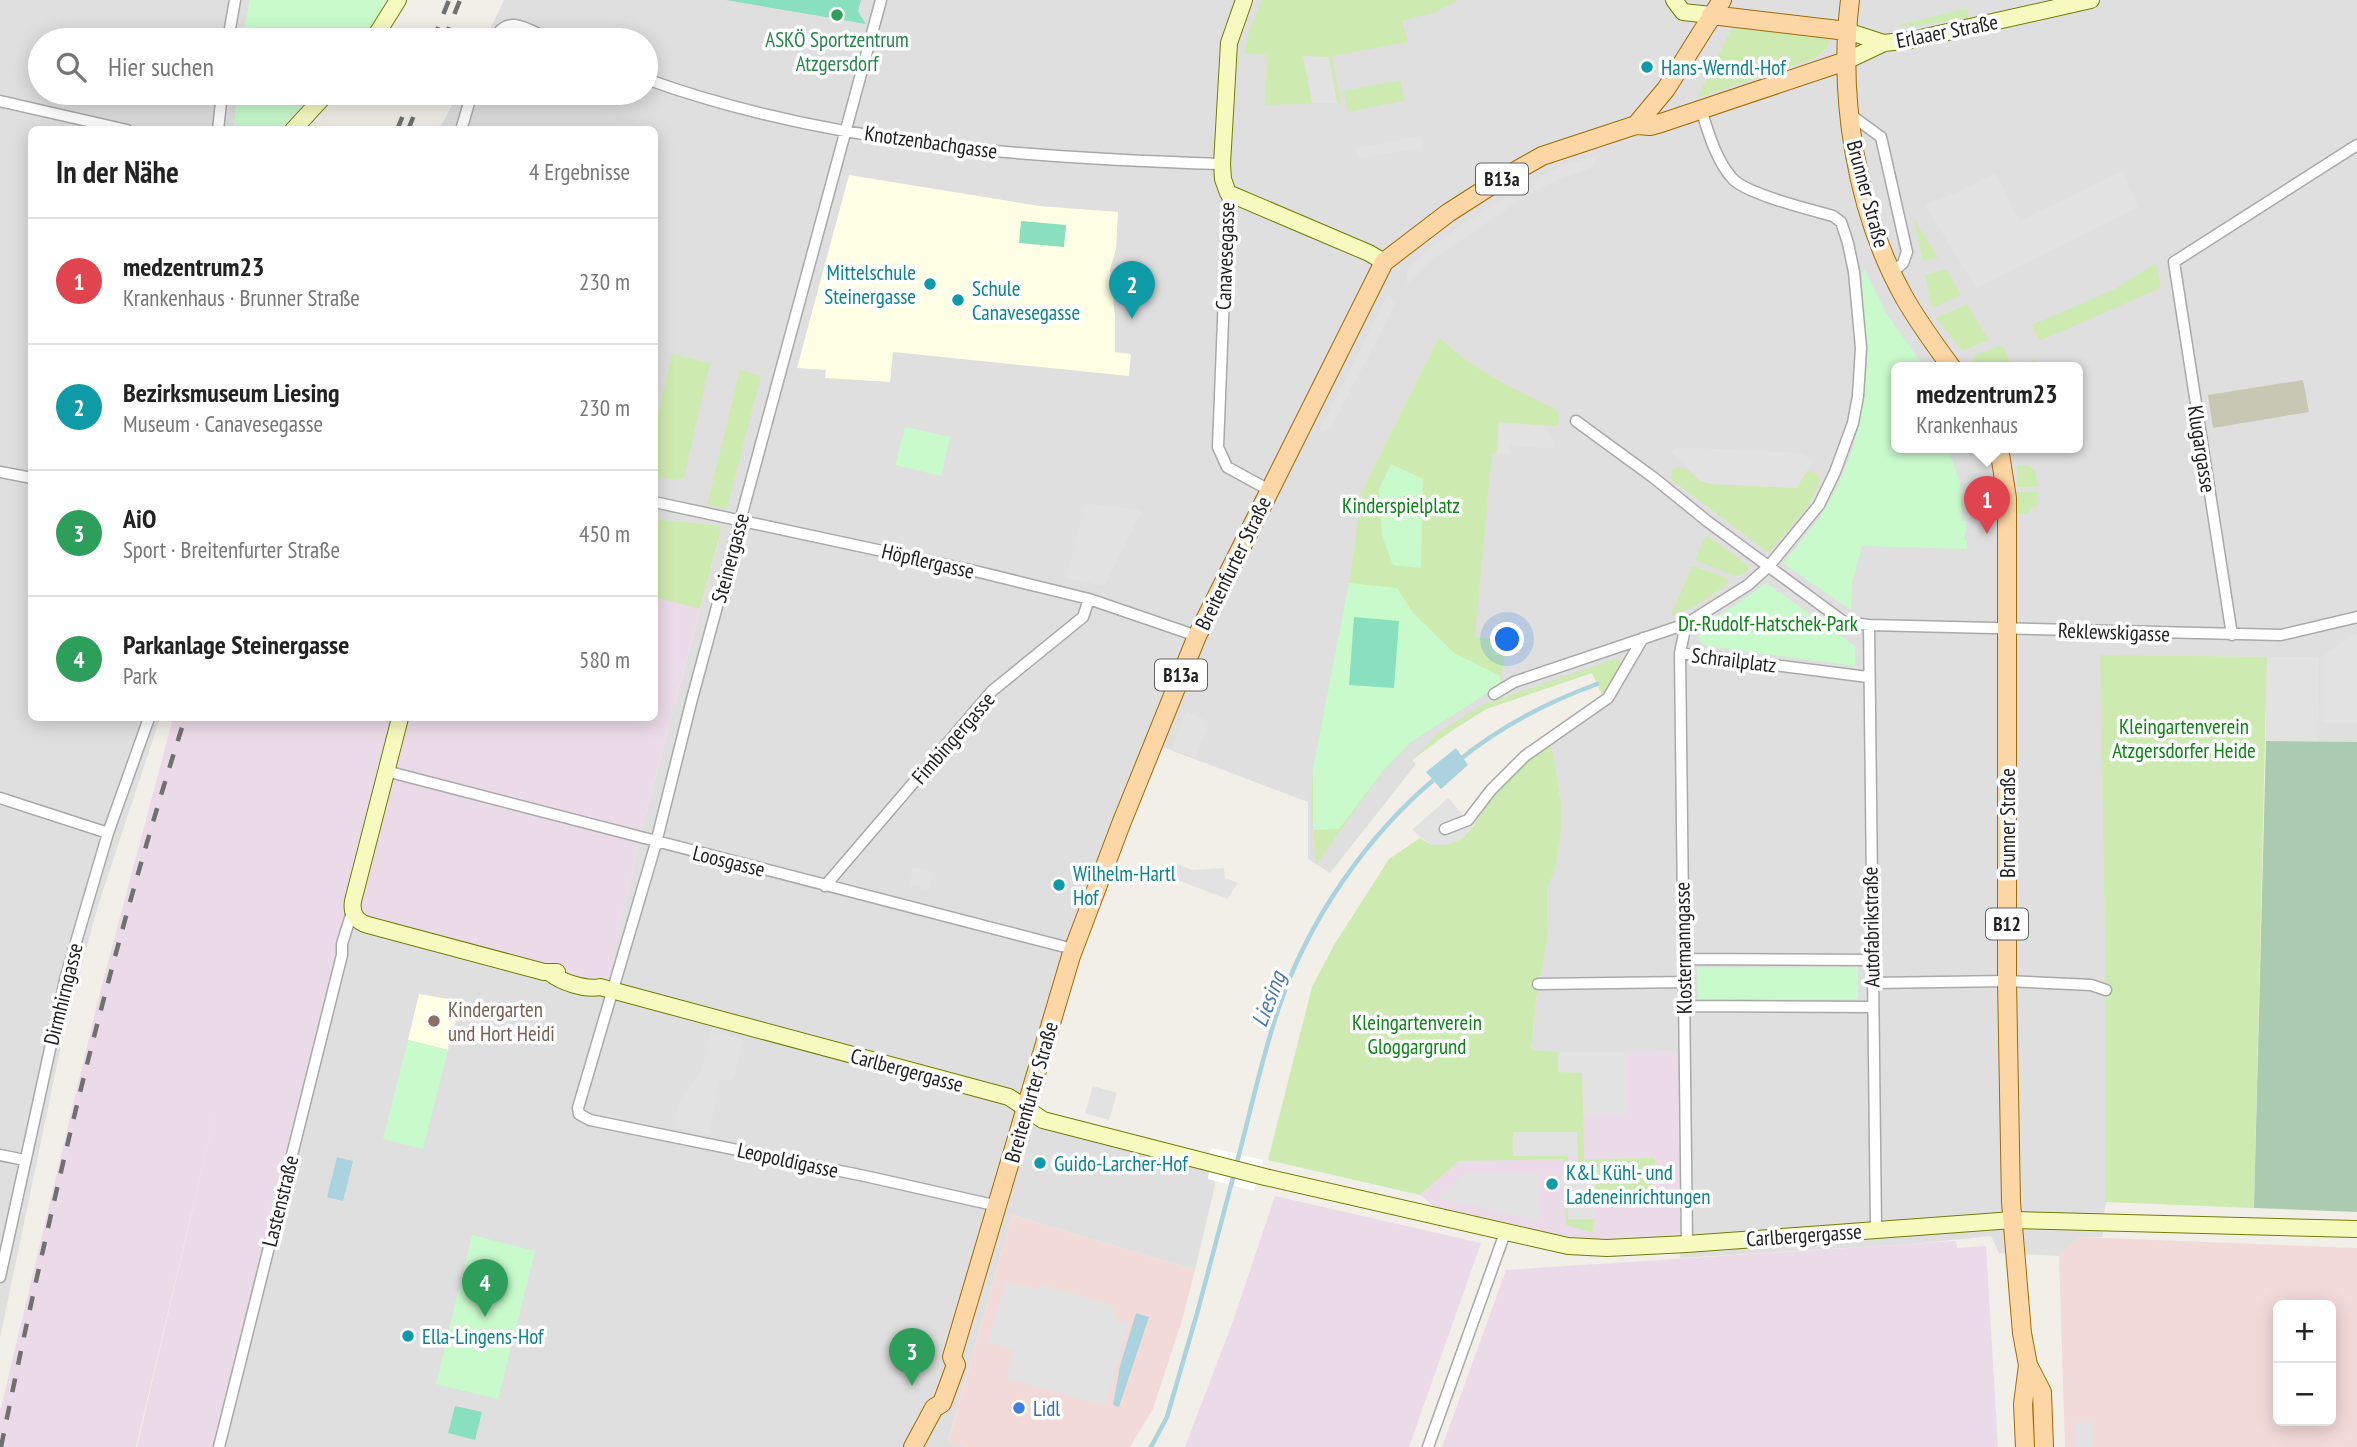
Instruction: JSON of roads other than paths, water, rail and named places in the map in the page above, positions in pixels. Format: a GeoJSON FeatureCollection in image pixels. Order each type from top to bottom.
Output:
{"type":"FeatureCollection","features":[{"type":"Feature","properties":{"kind":"main road","name":"Brunner Straße"},"geometry":{"type":"LineString","coordinates":[[1850,0],[1846,61],[1848,113],[1857,164],[1873,225],[1892,273],[1921,325],[1948,362]]}},
{"type":"Feature","properties":{"kind":"main road"},"geometry":{"type":"LineString","coordinates":[[1636,125],[1666,89],[1717,7],[1847,31]]}},
{"type":"Feature","properties":{"kind":"main road","name":"Breitenfurter Straße"},"geometry":{"type":"LineString","coordinates":[[916,1446],[934,1408],[931,1399],[945,1362],[952,1357],[1073,949],[1124,815],[1196,636],[1384,262],[1457,207],[1542,156],[1636,125],[1650,126],[1695,112],[1846,61]]}},
{"type":"Feature","properties":{"kind":"main road"},"geometry":{"type":"LineString","coordinates":[[1666,89],[1670,105],[1679,111],[1695,112]]}},
{"type":"Feature","properties":{"kind":"main road","name":"Brunner Straße"},"geometry":{"type":"LineString","coordinates":[[2000,453],[2007,498],[2007,981],[2011,1202],[2022,1333],[2028,1365],[2024,1404],[2025,1447]]}},
{"type":"Feature","properties":{"kind":"main road","name":"Brunner Straße"},"geometry":{"type":"LineString","coordinates":[[2028,1365],[2042,1392],[2044,1447]]}},
{"type":"Feature","properties":{"kind":"street"},"geometry":{"type":"LineString","coordinates":[[230,28],[235,0]]}},
{"type":"Feature","properties":{"kind":"street"},"geometry":{"type":"LineString","coordinates":[[380,28],[398,0]]}},
{"type":"Feature","properties":{"kind":"street","name":"Steinergasse"},"geometry":{"type":"LineString","coordinates":[[579,1114],[579,1101],[600,1037],[607,988],[656,843],[692,699],[881,0]]}},
{"type":"Feature","properties":{"kind":"street","name":"Canavesegasse"},"geometry":{"type":"LineString","coordinates":[[1244,0],[1229,43],[1222,164],[1223,180],[1228,193],[1218,447],[1227,467],[1269,490]]}},
{"type":"Feature","properties":{"kind":"street"},"geometry":{"type":"LineString","coordinates":[[1674,0],[1683,12],[1717,7]]}},
{"type":"Feature","properties":{"kind":"street","name":"Erlaaer Straße"},"geometry":{"type":"LineString","coordinates":[[1884,43],[1939,35],[2091,0]]}},
{"type":"Feature","properties":{"kind":"street"},"geometry":{"type":"LineString","coordinates":[[500,28],[509,24],[523,28]]}},
{"type":"Feature","properties":{"kind":"street"},"geometry":{"type":"LineString","coordinates":[[1847,31],[1884,43]]}},
{"type":"Feature","properties":{"kind":"street"},"geometry":{"type":"LineString","coordinates":[[1846,61],[1884,43]]}},
{"type":"Feature","properties":{"kind":"street","name":"Knotzenbachgasse"},"geometry":{"type":"LineString","coordinates":[[658,83],[745,109],[845,130],[970,148],[1078,159],[1222,164]]}},
{"type":"Feature","properties":{"kind":"street"},"geometry":{"type":"LineString","coordinates":[[0,100],[110,126]]}},
{"type":"Feature","properties":{"kind":"street"},"geometry":{"type":"LineString","coordinates":[[218,126],[221,105]]}},
{"type":"Feature","properties":{"kind":"street"},"geometry":{"type":"LineString","coordinates":[[297,126],[316,105]]}},
{"type":"Feature","properties":{"kind":"street"},"geometry":{"type":"LineString","coordinates":[[462,126],[468,105]]}},
{"type":"Feature","properties":{"kind":"street","name":"Schrailplatz"},"geometry":{"type":"LineString","coordinates":[[1695,112],[1734,181],[1762,194],[1833,216],[1841,222],[1854,272],[1861,348],[1858,396],[1853,423],[1835,472],[1819,505],[1769,566],[1748,584],[1686,624],[1680,653],[1868,677]]}},
{"type":"Feature","properties":{"kind":"street","name":"Brunner Straße"},"geometry":{"type":"LineString","coordinates":[[1848,113],[1881,137],[1906,252],[1903,263],[1892,273]]}},
{"type":"Feature","properties":{"kind":"street","name":"Klugargasse"},"geometry":{"type":"LineString","coordinates":[[2231,635],[2174,262],[2357,145]]}},
{"type":"Feature","properties":{"kind":"street"},"geometry":{"type":"LineString","coordinates":[[1228,193],[1369,253],[1384,262]]}},
{"type":"Feature","properties":{"kind":"street"},"geometry":{"type":"LineString","coordinates":[[1576,421],[1844,622],[1868,625]]}},
{"type":"Feature","properties":{"kind":"street"},"geometry":{"type":"LineString","coordinates":[[0,472],[28,477]]}},
{"type":"Feature","properties":{"kind":"street","name":"Höpflergasse"},"geometry":{"type":"LineString","coordinates":[[658,503],[975,571],[1089,600],[1196,636]]}},
{"type":"Feature","properties":{"kind":"street","name":"Fimbingergasse"},"geometry":{"type":"LineString","coordinates":[[825,886],[992,691],[1083,617],[1089,600]]}},
{"type":"Feature","properties":{"kind":"street","name":"Reklewskigasse"},"geometry":{"type":"LineString","coordinates":[[1868,625],[2281,635],[2357,617]]}},
{"type":"Feature","properties":{"kind":"street"},"geometry":{"type":"LineString","coordinates":[[1494,694],[1514,682],[1686,624]]}},
{"type":"Feature","properties":{"kind":"street","name":"Autofabrikstraße"},"geometry":{"type":"LineString","coordinates":[[1868,625],[1876,1230]]}},
{"type":"Feature","properties":{"kind":"street"},"geometry":{"type":"LineString","coordinates":[[1445,829],[1468,820],[1491,790],[1525,756],[1608,698],[1643,638]]}},
{"type":"Feature","properties":{"kind":"street","name":"Klostermanngasse"},"geometry":{"type":"LineString","coordinates":[[1680,653],[1687,1244]]}},
{"type":"Feature","properties":{"kind":"street","name":"Dirmhirngasse"},"geometry":{"type":"LineString","coordinates":[[0,1277],[66,976],[108,833],[148,721]]}},
{"type":"Feature","properties":{"kind":"street","name":"Lastenstraße"},"geometry":{"type":"LineString","coordinates":[[219,1447],[342,955],[348,946],[354,923],[353,901],[399,721]]}},
{"type":"Feature","properties":{"kind":"street","name":"Loosgasse"},"geometry":{"type":"LineString","coordinates":[[386,771],[1073,949]]}},
{"type":"Feature","properties":{"kind":"street"},"geometry":{"type":"LineString","coordinates":[[0,798],[108,833]]}},
{"type":"Feature","properties":{"kind":"street","name":"Carlbergergasse"},"geometry":{"type":"LineString","coordinates":[[352,912],[364,924],[550,973],[557,979],[593,988],[607,988],[1009,1097],[1043,1120],[1258,1175],[1568,1246],[1607,1248],[1687,1244],[2013,1220],[2357,1229]]}},
{"type":"Feature","properties":{"kind":"street"},"geometry":{"type":"LineString","coordinates":[[1683,959],[1871,960]]}},
{"type":"Feature","properties":{"kind":"street"},"geometry":{"type":"LineString","coordinates":[[1872,983],[2007,981],[2091,985],[2106,990]]}},
{"type":"Feature","properties":{"kind":"street"},"geometry":{"type":"LineString","coordinates":[[1538,984],[1685,982]]}},
{"type":"Feature","properties":{"kind":"street"},"geometry":{"type":"LineString","coordinates":[[1684,1006],[1872,1007]]}},
{"type":"Feature","properties":{"kind":"street","name":"Leopoldigasse"},"geometry":{"type":"LineString","coordinates":[[579,1114],[590,1120],[852,1173],[998,1206]]}},
{"type":"Feature","properties":{"kind":"street"},"geometry":{"type":"LineString","coordinates":[[0,1155],[25,1160]]}},
{"type":"Feature","properties":{"kind":"street"},"geometry":{"type":"LineString","coordinates":[[1428,1447],[1505,1233]]}},
{"type":"Feature","properties":{"kind":"water"},"geometry":{"type":"Polygon","coordinates":[[[1456,748],[1468,765],[1441,789],[1426,772],[1456,748]]]}},
{"type":"Feature","properties":{"kind":"water"},"geometry":{"type":"Polygon","coordinates":[[[337,1157],[353,1161],[343,1201],[327,1197],[337,1157]]]}},
{"type":"Feature","properties":{"kind":"water"},"geometry":{"type":"Polygon","coordinates":[[[1136,1313],[1149,1317],[1119,1407],[1113,1405],[1120,1366],[1136,1313]]]}},
{"type":"Feature","properties":{"kind":"waterway","name":"Liesing"},"geometry":{"type":"LineString","coordinates":[[1458,761],[1524,717],[1597,684]]}},
{"type":"Feature","properties":{"kind":"waterway","name":"Liesing"},"geometry":{"type":"LineString","coordinates":[[1236,1166],[1272,1029],[1290,977],[1305,945],[1322,913],[1363,853],[1411,800],[1437,777]]}},
{"type":"Feature","properties":{"kind":"waterway","name":"Liesing"},"geometry":{"type":"LineString","coordinates":[[1151,1447],[1167,1417],[1234,1174]]}},
{"type":"Feature","properties":{"kind":"railway"},"geometry":{"type":"LineString","coordinates":[[438,28],[449,0]]}},
{"type":"Feature","properties":{"kind":"railway"},"geometry":{"type":"LineString","coordinates":[[449,28],[460,0]]}},
{"type":"Feature","properties":{"kind":"railway"},"geometry":{"type":"LineString","coordinates":[[399,126],[407,105]]}},
{"type":"Feature","properties":{"kind":"railway"},"geometry":{"type":"LineString","coordinates":[[410,126],[418,105]]}},
{"type":"Feature","properties":{"kind":"railway"},"geometry":{"type":"LineString","coordinates":[[1,1447],[83,1080],[131,898],[184,721]]}},
{"type":"Feature","properties":{"kind":"place","name":"ASKÖ Sportzentrum Atzgersdorf"},"geometry":{"type":"Point","coordinates":[837,15]}},
{"type":"Feature","properties":{"kind":"place","name":"Hans-Werndl-Hof"},"geometry":{"type":"Point","coordinates":[1647,67]}},
{"type":"Feature","properties":{"kind":"place","name":"Mittelschule Steinergasse"},"geometry":{"type":"Point","coordinates":[930,284]}},
{"type":"Feature","properties":{"kind":"place","name":"Schule Canavesegasse"},"geometry":{"type":"Point","coordinates":[958,300]}},
{"type":"Feature","properties":{"kind":"place","name":"Bezirksmuseum Liesing"},"geometry":{"type":"Point","coordinates":[1132,319]}},
{"type":"Feature","properties":{"kind":"place","name":"medzentrum23"},"geometry":{"type":"Point","coordinates":[1987,534]}},
{"type":"Feature","properties":{"kind":"place","name":"Wilhelm-Hartl Hof"},"geometry":{"type":"Point","coordinates":[1059,885]}},
{"type":"Feature","properties":{"kind":"place","name":"Kindergarten und Hort Heidi"},"geometry":{"type":"Point","coordinates":[434,1021]}},
{"type":"Feature","properties":{"kind":"place","name":"Guido-Larcher-Hof"},"geometry":{"type":"Point","coordinates":[1040,1163]}},
{"type":"Feature","properties":{"kind":"place","name":"K&L Kühl- und Ladeneinrichtungen"},"geometry":{"type":"Point","coordinates":[1552,1184]}},
{"type":"Feature","properties":{"kind":"place","name":"Parkanlage Steinergasse"},"geometry":{"type":"Point","coordinates":[485,1317]}},
{"type":"Feature","properties":{"kind":"place","name":"Ella-Lingens-Hof"},"geometry":{"type":"Point","coordinates":[408,1336]}},
{"type":"Feature","properties":{"kind":"place","name":"AiO"},"geometry":{"type":"Point","coordinates":[912,1386]}},
{"type":"Feature","properties":{"kind":"place","name":"Lidl"},"geometry":{"type":"Point","coordinates":[1019,1408]}},
{"type":"Feature","properties":{"kind":"park label","name":"Kinderspielplatz"},"geometry":{"type":"Point","coordinates":[1401,505]}},
{"type":"Feature","properties":{"kind":"park label","name":"Dr.-Rudolf-Hatschek-Park"},"geometry":{"type":"Point","coordinates":[1768,623]}},
{"type":"Feature","properties":{"kind":"park label","name":"Kleingartenverein Atzgersdorfer Heide"},"geometry":{"type":"Point","coordinates":[2184,738]}},
{"type":"Feature","properties":{"kind":"park label","name":"Kleingartenverein Gloggargrund"},"geometry":{"type":"Point","coordinates":[1417,1034]}}]}
